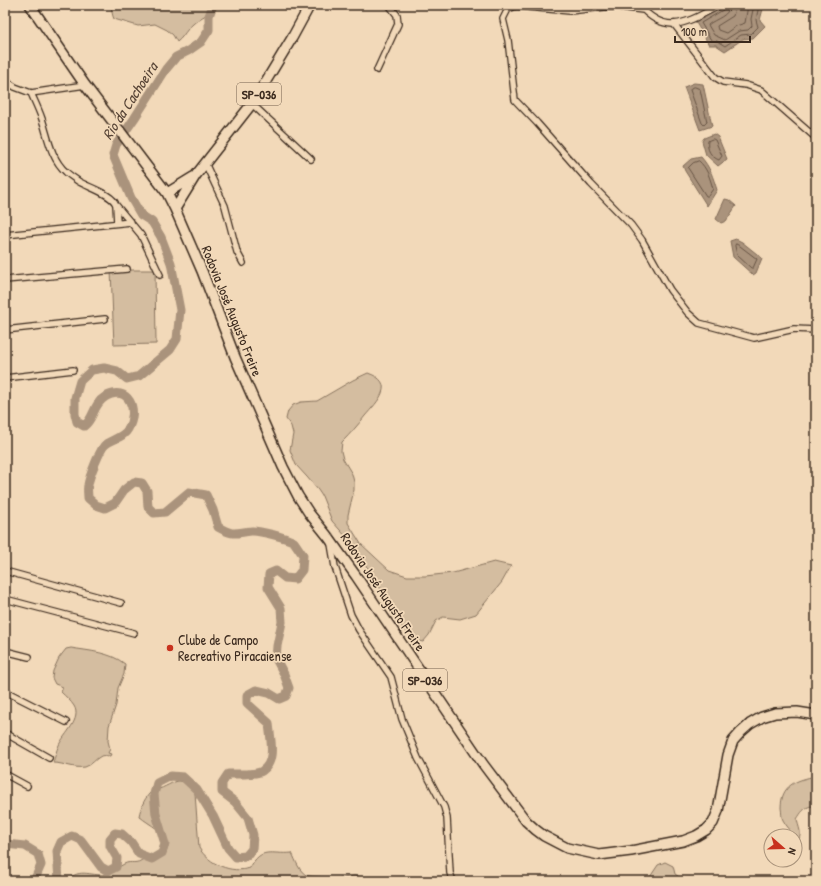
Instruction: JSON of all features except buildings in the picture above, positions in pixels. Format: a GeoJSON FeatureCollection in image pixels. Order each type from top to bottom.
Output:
{"type":"FeatureCollection","features":[{"type":"Feature","properties":{"kind":"main road","name":"Rodovia José Augusto Freire"},"geometry":{"type":"LineString","coordinates":[[30,5],[85,85],[167,194],[202,271],[235,356],[283,467],[309,513],[330,538],[466,738],[526,821],[544,836],[567,848],[599,855],[631,851],[696,836],[709,826],[718,811],[728,755],[733,742],[741,732],[750,724],[762,717],[775,713],[797,712],[816,715]]}},
{"type":"Feature","properties":{"kind":"main road","name":"SP-036"},"geometry":{"type":"LineString","coordinates":[[175,209],[196,174],[252,104],[310,5]]}},
{"type":"Feature","properties":{"kind":"main road","name":"SP-036"},"geometry":{"type":"LineString","coordinates":[[167,194],[196,174]]}},
{"type":"Feature","properties":{"kind":"street"},"geometry":{"type":"LineString","coordinates":[[378,70],[398,24],[397,15],[389,5]]}},
{"type":"Feature","properties":{"kind":"street"},"geometry":{"type":"LineString","coordinates":[[639,5],[646,14],[666,24],[682,24],[720,5]]}},
{"type":"Feature","properties":{"kind":"street"},"geometry":{"type":"LineString","coordinates":[[643,10],[604,7],[570,11],[522,6],[508,9],[504,16],[504,23],[508,40],[515,100],[542,128],[591,184],[631,225],[642,240],[679,303],[695,320],[699,323],[712,327],[754,338],[794,329],[816,330]]}},
{"type":"Feature","properties":{"kind":"street"},"geometry":{"type":"LineString","coordinates":[[674,24],[715,77],[722,82],[753,86],[761,90],[816,138]]}},
{"type":"Feature","properties":{"kind":"street"},"geometry":{"type":"LineString","coordinates":[[5,80],[15,87],[31,93],[85,85]]}},
{"type":"Feature","properties":{"kind":"street"},"geometry":{"type":"LineString","coordinates":[[31,93],[42,117],[51,150],[56,161],[64,171],[78,181],[107,195],[115,201],[116,205],[141,235],[160,275]]}},
{"type":"Feature","properties":{"kind":"street"},"geometry":{"type":"LineString","coordinates":[[252,104],[311,160]]}},
{"type":"Feature","properties":{"kind":"street"},"geometry":{"type":"LineString","coordinates":[[206,163],[225,206],[237,252],[243,263]]}},
{"type":"Feature","properties":{"kind":"street"},"geometry":{"type":"LineString","coordinates":[[116,205],[117,223]]}},
{"type":"Feature","properties":{"kind":"street"},"geometry":{"type":"LineString","coordinates":[[5,235],[131,222]]}},
{"type":"Feature","properties":{"kind":"street"},"geometry":{"type":"LineString","coordinates":[[5,280],[127,269]]}},
{"type":"Feature","properties":{"kind":"street"},"geometry":{"type":"LineString","coordinates":[[5,330],[105,319]]}},
{"type":"Feature","properties":{"kind":"street"},"geometry":{"type":"LineString","coordinates":[[5,378],[73,370]]}},
{"type":"Feature","properties":{"kind":"street"},"geometry":{"type":"LineString","coordinates":[[330,538],[335,567],[351,616],[391,677],[402,719],[418,758],[444,806],[447,818],[450,873],[453,881]]}},
{"type":"Feature","properties":{"kind":"street"},"geometry":{"type":"LineString","coordinates":[[5,571],[120,603]]}},
{"type":"Feature","properties":{"kind":"street"},"geometry":{"type":"LineString","coordinates":[[5,599],[134,633]]}},
{"type":"Feature","properties":{"kind":"street"},"geometry":{"type":"LineString","coordinates":[[5,651],[29,657]]}},
{"type":"Feature","properties":{"kind":"street"},"geometry":{"type":"LineString","coordinates":[[5,691],[66,722]]}},
{"type":"Feature","properties":{"kind":"street"},"geometry":{"type":"LineString","coordinates":[[5,733],[49,758]]}},
{"type":"Feature","properties":{"kind":"street"},"geometry":{"type":"LineString","coordinates":[[5,774],[27,786]]}},
{"type":"Feature","properties":{"kind":"shaded area"},"geometry":{"type":"Polygon","coordinates":[[[110,5],[214,5],[212,12],[193,24],[177,42],[173,35],[167,30],[155,24],[138,26],[114,19],[110,5]]]}},
{"type":"Feature","properties":{"kind":"shaded area"},"geometry":{"type":"Polygon","coordinates":[[[111,270],[155,270],[156,344],[114,345],[111,270]]]}},
{"type":"Feature","properties":{"kind":"shaded area"},"geometry":{"type":"Polygon","coordinates":[[[368,373],[377,377],[382,382],[382,393],[375,404],[342,442],[341,451],[343,459],[352,474],[354,482],[348,523],[361,544],[389,570],[407,576],[453,573],[494,562],[511,566],[502,582],[476,614],[460,619],[443,617],[436,621],[429,635],[423,642],[415,640],[404,630],[395,617],[373,574],[348,539],[332,521],[322,496],[296,465],[290,450],[293,434],[291,426],[286,419],[288,411],[293,405],[301,402],[317,401],[368,373]]]}},
{"type":"Feature","properties":{"kind":"shaded area"},"geometry":{"type":"Polygon","coordinates":[[[71,648],[106,654],[125,664],[124,674],[118,688],[116,705],[109,726],[108,741],[110,749],[108,753],[111,754],[110,756],[101,756],[85,767],[53,763],[59,745],[76,716],[74,706],[61,692],[63,687],[55,684],[52,678],[53,671],[59,658],[66,649],[71,648]]]}},
{"type":"Feature","properties":{"kind":"shaded area"},"geometry":{"type":"Polygon","coordinates":[[[816,776],[816,809],[812,806],[807,808],[797,819],[799,828],[788,828],[782,819],[782,800],[787,789],[802,779],[816,776]]]}},
{"type":"Feature","properties":{"kind":"shaded area"},"geometry":{"type":"Polygon","coordinates":[[[178,781],[190,782],[195,793],[199,848],[203,854],[215,863],[228,869],[243,870],[250,868],[254,861],[263,854],[292,853],[300,869],[308,876],[338,879],[354,876],[364,878],[352,881],[221,881],[192,877],[184,881],[67,881],[77,874],[108,874],[127,863],[136,862],[145,858],[152,859],[165,855],[168,847],[164,836],[161,832],[139,816],[144,802],[153,790],[178,781]]]}},
{"type":"Feature","properties":{"kind":"shaded area"},"geometry":{"type":"Polygon","coordinates":[[[665,862],[673,866],[675,874],[682,879],[690,878],[698,881],[645,881],[648,880],[658,865],[665,862]]]}},
{"type":"Feature","properties":{"kind":"water"},"geometry":{"type":"Polygon","coordinates":[[[724,5],[762,5],[763,9],[760,20],[765,26],[753,38],[743,39],[725,51],[716,45],[709,45],[695,21],[724,5]]]}},
{"type":"Feature","properties":{"kind":"water"},"geometry":{"type":"Polygon","coordinates":[[[694,83],[703,84],[712,126],[700,130],[684,87],[694,83]]]}},
{"type":"Feature","properties":{"kind":"water"},"geometry":{"type":"Polygon","coordinates":[[[714,134],[718,137],[727,159],[718,166],[706,155],[702,141],[704,138],[714,134]]]}},
{"type":"Feature","properties":{"kind":"water"},"geometry":{"type":"Polygon","coordinates":[[[701,157],[713,176],[717,190],[707,206],[683,166],[691,159],[701,157]]]}},
{"type":"Feature","properties":{"kind":"water"},"geometry":{"type":"Polygon","coordinates":[[[725,199],[729,200],[736,206],[726,221],[721,223],[716,219],[725,199]]]}},
{"type":"Feature","properties":{"kind":"water"},"geometry":{"type":"Polygon","coordinates":[[[736,239],[762,258],[756,273],[753,275],[733,257],[730,241],[736,239]]]}},
{"type":"Feature","properties":{"kind":"waterway","name":"Rio da Cachoeira"},"geometry":{"type":"LineString","coordinates":[[59,881],[57,851],[61,842],[72,836],[81,840],[101,867],[108,871],[116,867],[117,858],[110,846],[110,839],[115,833],[122,834],[131,842],[139,854],[152,859],[162,853],[165,844],[156,814],[154,794],[157,783],[171,776],[183,777],[197,790],[213,816],[228,848],[236,857],[246,856],[252,849],[253,835],[248,818],[235,802],[222,792],[222,783],[228,774],[246,774],[262,771],[267,767],[270,761],[272,749],[269,723],[247,703],[247,695],[256,690],[269,693],[279,699],[286,696],[289,688],[276,659],[282,622],[281,608],[268,587],[269,574],[276,571],[285,578],[295,579],[302,570],[303,555],[294,542],[280,536],[260,532],[251,531],[234,533],[218,527],[213,510],[206,495],[189,492],[165,512],[154,513],[148,507],[147,491],[142,483],[134,482],[124,490],[115,503],[105,508],[96,505],[88,498],[89,481],[93,470],[98,457],[106,444],[124,434],[128,429],[131,422],[132,407],[126,396],[113,394],[101,400],[90,420],[84,426],[77,422],[75,414],[75,398],[80,381],[92,370],[104,368],[117,371],[127,379],[139,376],[170,350],[177,339],[180,310],[171,263],[161,237],[152,222],[141,215],[131,198],[113,155],[116,145],[166,69],[176,57],[201,42],[209,30],[209,16],[213,5]]}},
{"type":"Feature","properties":{"kind":"waterway","name":"Rio da Cachoeira"},"geometry":{"type":"LineString","coordinates":[[5,844],[25,846],[38,854],[41,865],[34,881]]}},
{"type":"Feature","properties":{"kind":"place","name":"Clube de Campo Recreativo Piracaiense"},"geometry":{"type":"Point","coordinates":[170,648]}}]}
